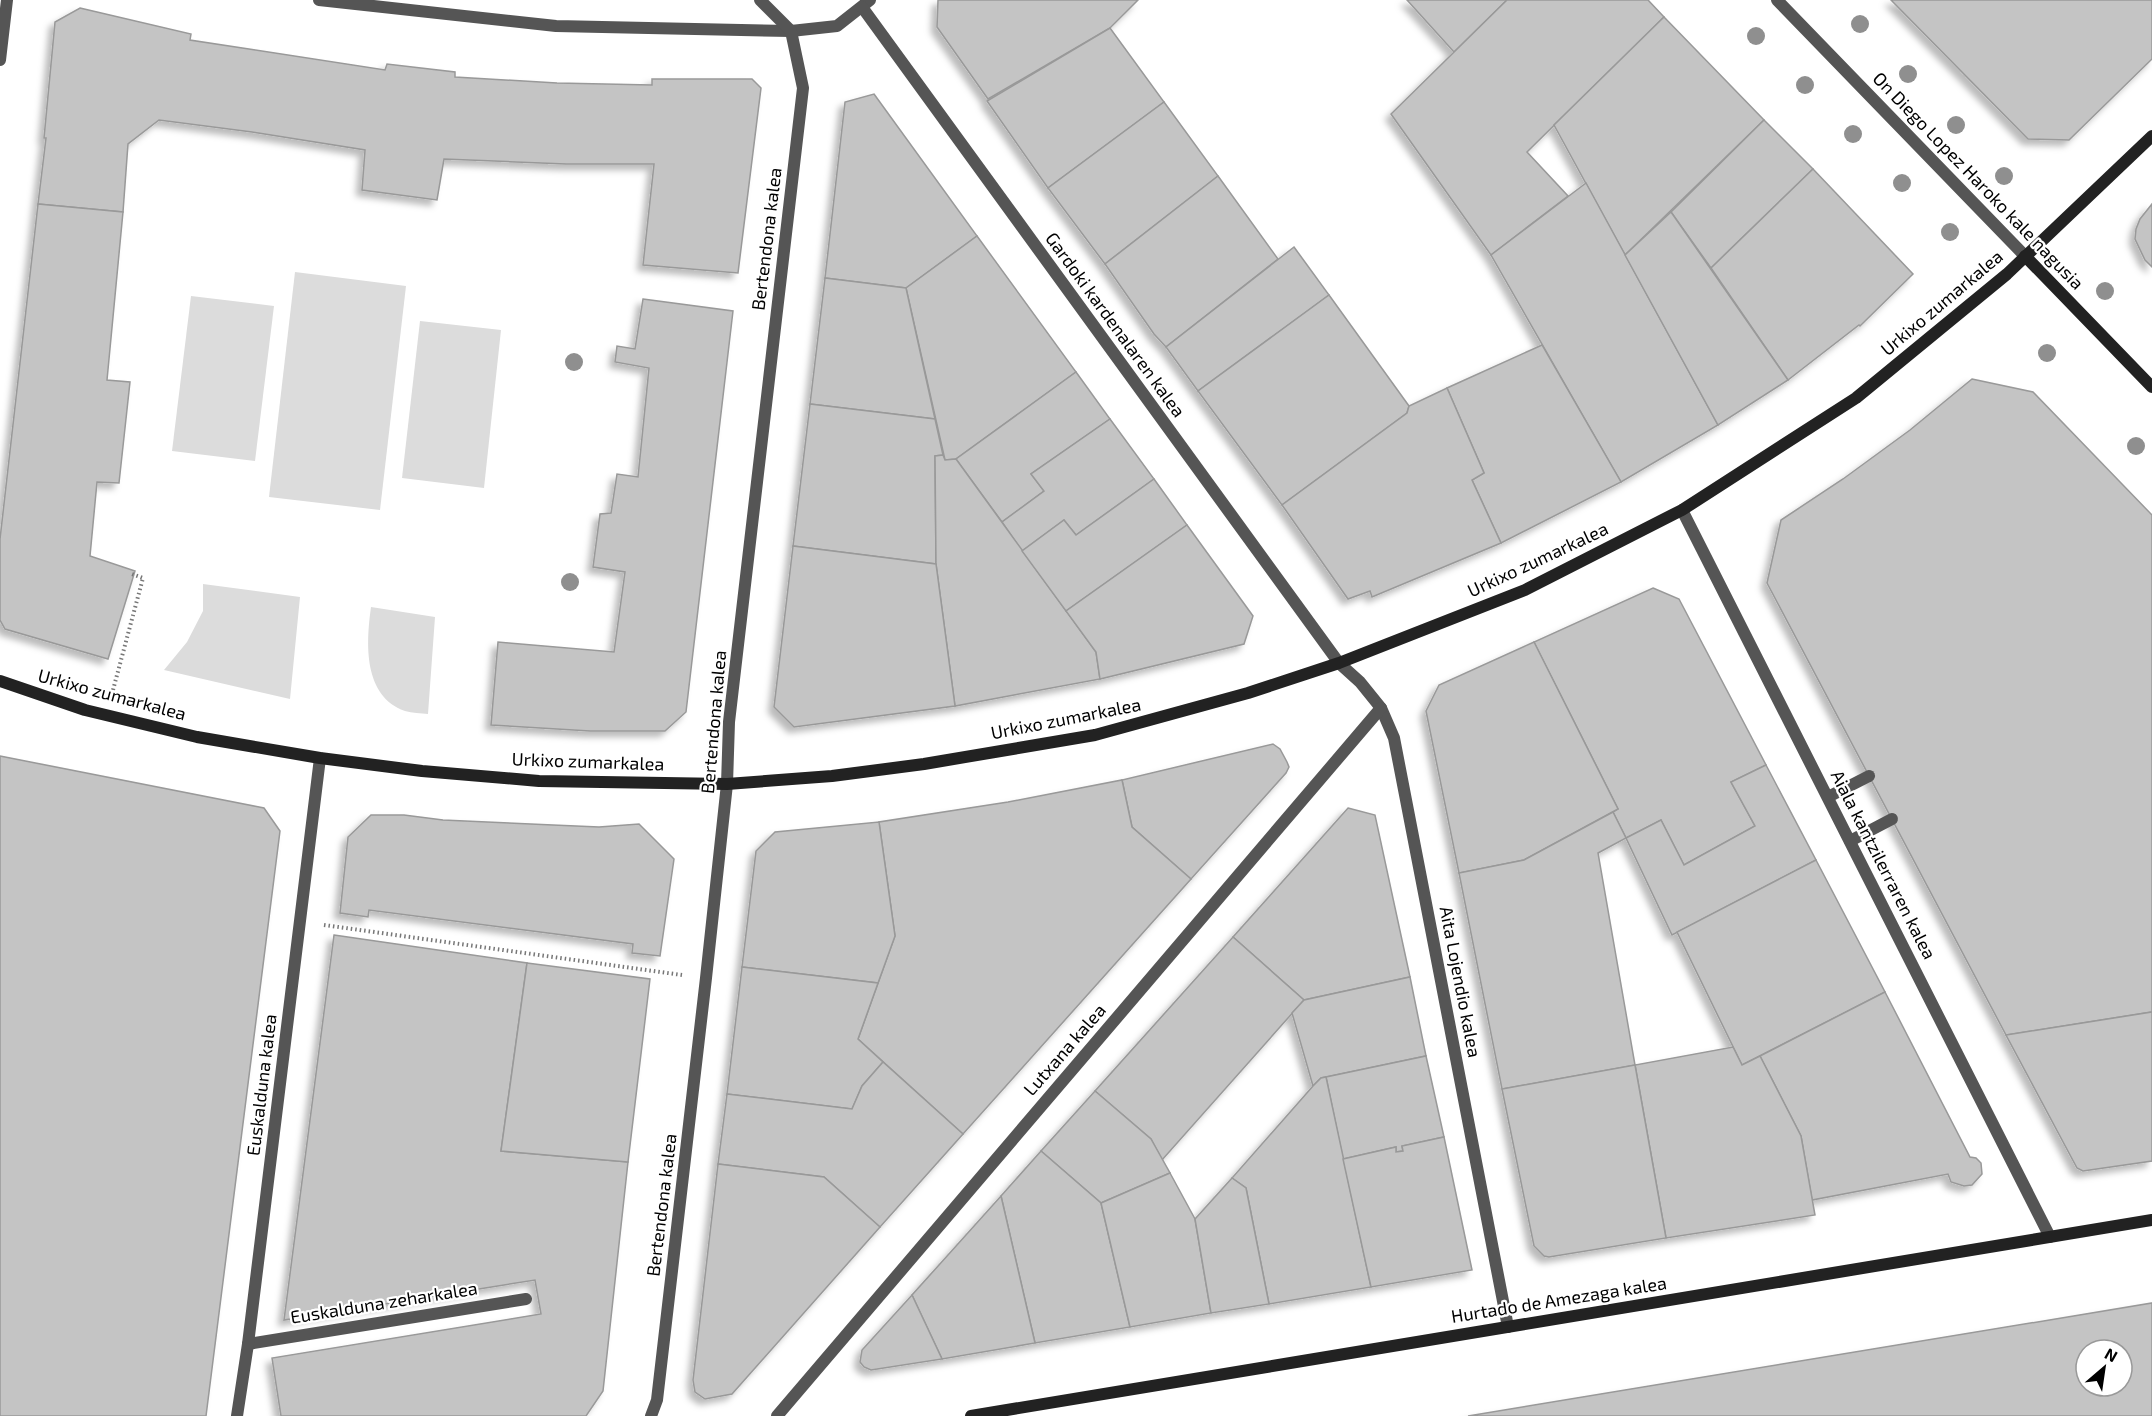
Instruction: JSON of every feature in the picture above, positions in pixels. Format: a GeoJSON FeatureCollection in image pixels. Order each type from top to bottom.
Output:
{"type":"FeatureCollection","features":[{"type":"Feature","properties":{"kind":"main road","name":"Urkixo zumarkalea"},"geometry":{"type":"LineString","coordinates":[[0,681],[86,710],[197,737],[320,758],[422,771],[539,781],[727,784],[832,776],[924,764],[1095,735],[1248,693],[1339,663],[1525,590],[1682,510],[1856,398],[1952,320],[2025,256],[2152,136]]}},
{"type":"Feature","properties":{"kind":"main road","name":"On Diego Lopez Haroko kale nagusia"},"geometry":{"type":"LineString","coordinates":[[2025,256],[2152,387]]}},
{"type":"Feature","properties":{"kind":"main road","name":"Hurtado de Amezaga kalea"},"geometry":{"type":"LineString","coordinates":[[971,1416],[2152,1220]]}},
{"type":"Feature","properties":{"kind":"street"},"geometry":{"type":"LineString","coordinates":[[0,60],[7,0]]}},
{"type":"Feature","properties":{"kind":"street"},"geometry":{"type":"LineString","coordinates":[[319,0],[556,26],[791,31],[837,26],[866,4]]}},
{"type":"Feature","properties":{"kind":"street"},"geometry":{"type":"LineString","coordinates":[[759,0],[791,31]]}},
{"type":"Feature","properties":{"kind":"street","name":"On Diego Lopez Haroko kale nagusia"},"geometry":{"type":"LineString","coordinates":[[1778,0],[2025,256]]}},
{"type":"Feature","properties":{"kind":"street","name":"Gardoki kardenalaren kalea"},"geometry":{"type":"LineString","coordinates":[[866,4],[1339,663]]}},
{"type":"Feature","properties":{"kind":"street","name":"Bertendona kalea"},"geometry":{"type":"LineString","coordinates":[[651,1416],[657,1400],[706,978],[727,784],[729,722],[803,88],[791,31]]}},
{"type":"Feature","properties":{"kind":"street","name":"Aiala kantzilerraren kalea"},"geometry":{"type":"LineString","coordinates":[[1682,510],[2050,1237]]}},
{"type":"Feature","properties":{"kind":"street","name":"Aita Lojendio kalea"},"geometry":{"type":"LineString","coordinates":[[1339,663],[1360,682],[1381,708],[1394,738],[1508,1327]]}},
{"type":"Feature","properties":{"kind":"street","name":"Lutxana kalea"},"geometry":{"type":"LineString","coordinates":[[777,1416],[1381,708]]}},
{"type":"Feature","properties":{"kind":"street","name":"Euskalduna kalea"},"geometry":{"type":"LineString","coordinates":[[237,1416],[248,1344],[320,758]]}},
{"type":"Feature","properties":{"kind":"street"},"geometry":{"type":"LineString","coordinates":[[1828,797],[1869,776]]}},
{"type":"Feature","properties":{"kind":"street"},"geometry":{"type":"LineString","coordinates":[[1850,841],[1892,819]]}},
{"type":"Feature","properties":{"kind":"street","name":"Euskalduna zeharkalea"},"geometry":{"type":"LineString","coordinates":[[248,1344],[526,1299]]}},
{"type":"Feature","properties":{"kind":"path"},"geometry":{"type":"LineString","coordinates":[[112,693],[143,578],[132,574]]}},
{"type":"Feature","properties":{"kind":"path"},"geometry":{"type":"LineString","coordinates":[[300,922],[706,978]]}},
{"type":"Feature","properties":{"kind":"shaded area"},"geometry":{"type":"Polygon","coordinates":[[[295,272],[406,286],[380,510],[269,497],[295,272]]]}},
{"type":"Feature","properties":{"kind":"shaded area"},"geometry":{"type":"Polygon","coordinates":[[[191,296],[274,306],[255,461],[172,451],[191,296]]]}},
{"type":"Feature","properties":{"kind":"shaded area"},"geometry":{"type":"Polygon","coordinates":[[[420,321],[501,330],[484,488],[402,478],[420,321]]]}},
{"type":"Feature","properties":{"kind":"shaded area"},"geometry":{"type":"Polygon","coordinates":[[[203,584],[300,597],[290,699],[164,670],[187,642],[203,611],[203,584]]]}},
{"type":"Feature","properties":{"kind":"shaded area"},"geometry":{"type":"Polygon","coordinates":[[[371,607],[435,617],[428,714],[405,711],[391,704],[374,681],[368,652],[371,607]]]}},
{"type":"Feature","properties":{"kind":"building"},"geometry":{"type":"Polygon","coordinates":[[[938,0],[1138,0],[1110,28],[988,99],[937,27],[938,0]]]}},
{"type":"Feature","properties":{"kind":"building"},"geometry":{"type":"Polygon","coordinates":[[[1407,0],[1507,0],[1454,52],[1407,0]]]}},
{"type":"Feature","properties":{"kind":"building"},"geometry":{"type":"Polygon","coordinates":[[[1507,0],[1648,0],[1664,17],[1527,152],[1568,196],[1491,255],[1391,114],[1507,0]]]}},
{"type":"Feature","properties":{"kind":"building"},"geometry":{"type":"Polygon","coordinates":[[[1891,0],[2152,0],[2152,59],[2069,140],[2028,139],[1891,0]]]}},
{"type":"Feature","properties":{"kind":"building"},"geometry":{"type":"Polygon","coordinates":[[[80,8],[191,34],[190,40],[385,70],[387,64],[455,72],[455,77],[557,83],[652,85],[652,79],[752,79],[761,88],[738,273],[643,265],[654,164],[566,164],[444,159],[437,200],[362,190],[365,150],[159,120],[128,144],[123,212],[38,204],[46,138],[44,138],[55,22],[80,8]]]}},
{"type":"Feature","properties":{"kind":"building"},"geometry":{"type":"Polygon","coordinates":[[[1664,17],[1764,120],[1625,255],[1554,125],[1664,17]]]}},
{"type":"Feature","properties":{"kind":"building"},"geometry":{"type":"Polygon","coordinates":[[[1110,28],[1164,102],[1048,188],[987,101],[1110,28]]]}},
{"type":"Feature","properties":{"kind":"building"},"geometry":{"type":"Polygon","coordinates":[[[874,94],[977,236],[906,288],[825,278],[845,102],[874,94]]]}},
{"type":"Feature","properties":{"kind":"building"},"geometry":{"type":"Polygon","coordinates":[[[1164,102],[1218,176],[1105,264],[1048,188],[1164,102]]]}},
{"type":"Feature","properties":{"kind":"building"},"geometry":{"type":"Polygon","coordinates":[[[1764,120],[1813,169],[1711,268],[1671,212],[1764,120]]]}},
{"type":"Feature","properties":{"kind":"building"},"geometry":{"type":"Polygon","coordinates":[[[1813,169],[1913,274],[1860,326],[1788,380],[1711,268],[1813,169]]]}},
{"type":"Feature","properties":{"kind":"building"},"geometry":{"type":"Polygon","coordinates":[[[1218,176],[1278,259],[1166,347],[1154,334],[1105,264],[1218,176]]]}},
{"type":"Feature","properties":{"kind":"building"},"geometry":{"type":"Polygon","coordinates":[[[1586,183],[1718,425],[1621,482],[1491,255],[1586,183]]]}},
{"type":"Feature","properties":{"kind":"building"},"geometry":{"type":"Polygon","coordinates":[[[38,204],[123,212],[107,380],[130,382],[119,483],[97,482],[90,556],[135,571],[108,659],[5,629],[0,620],[0,539],[38,204]]]}},
{"type":"Feature","properties":{"kind":"building"},"geometry":{"type":"Polygon","coordinates":[[[2152,204],[2152,267],[2145,260],[2135,239],[2140,219],[2152,204]]]}},
{"type":"Feature","properties":{"kind":"building"},"geometry":{"type":"Polygon","coordinates":[[[1671,212],[1788,380],[1718,425],[1625,255],[1671,212]]]}},
{"type":"Feature","properties":{"kind":"building"},"geometry":{"type":"Polygon","coordinates":[[[977,236],[1076,372],[956,459],[945,460],[906,288],[977,236]]]}},
{"type":"Feature","properties":{"kind":"building"},"geometry":{"type":"Polygon","coordinates":[[[1294,247],[1329,295],[1198,391],[1166,347],[1294,247]]]}},
{"type":"Feature","properties":{"kind":"building"},"geometry":{"type":"Polygon","coordinates":[[[825,278],[906,288],[935,419],[810,404],[825,278]]]}},
{"type":"Feature","properties":{"kind":"building"},"geometry":{"type":"Polygon","coordinates":[[[1329,295],[1409,406],[1407,413],[1282,505],[1198,391],[1329,295]]]}},
{"type":"Feature","properties":{"kind":"building"},"geometry":{"type":"Polygon","coordinates":[[[643,299],[733,311],[686,712],[665,731],[590,731],[491,725],[498,642],[614,652],[625,572],[593,567],[600,514],[611,513],[617,474],[638,477],[649,368],[615,362],[617,346],[635,349],[643,299]]]}},
{"type":"Feature","properties":{"kind":"building"},"geometry":{"type":"Polygon","coordinates":[[[1542,345],[1621,482],[1501,543],[1472,480],[1484,473],[1447,388],[1542,345]]]}},
{"type":"Feature","properties":{"kind":"building"},"geometry":{"type":"Polygon","coordinates":[[[1076,372],[1110,419],[1031,474],[1044,491],[1002,522],[956,459],[1076,372]]]}},
{"type":"Feature","properties":{"kind":"building"},"geometry":{"type":"Polygon","coordinates":[[[1972,379],[2033,392],[2152,515],[2152,1012],[2006,1035],[1767,583],[1781,520],[1843,479],[1910,430],[1972,379]]]}},
{"type":"Feature","properties":{"kind":"building"},"geometry":{"type":"Polygon","coordinates":[[[1447,388],[1484,473],[1472,480],[1501,543],[1372,597],[1370,591],[1348,599],[1282,505],[1407,413],[1409,406],[1447,388]]]}},
{"type":"Feature","properties":{"kind":"building"},"geometry":{"type":"Polygon","coordinates":[[[810,404],[935,419],[943,455],[935,456],[936,564],[793,546],[810,404]]]}},
{"type":"Feature","properties":{"kind":"building"},"geometry":{"type":"Polygon","coordinates":[[[1110,419],[1154,479],[1076,535],[1064,520],[1022,551],[1002,522],[1044,491],[1031,474],[1110,419]]]}},
{"type":"Feature","properties":{"kind":"building"},"geometry":{"type":"Polygon","coordinates":[[[943,455],[945,460],[956,459],[1096,652],[1100,679],[955,706],[936,564],[935,456],[943,455]]]}},
{"type":"Feature","properties":{"kind":"building"},"geometry":{"type":"Polygon","coordinates":[[[1154,479],[1187,525],[1066,611],[1022,551],[1064,520],[1076,535],[1154,479]]]}},
{"type":"Feature","properties":{"kind":"building"},"geometry":{"type":"Polygon","coordinates":[[[1187,525],[1253,616],[1244,644],[1100,679],[1096,652],[1066,611],[1187,525]]]}},
{"type":"Feature","properties":{"kind":"building"},"geometry":{"type":"Polygon","coordinates":[[[793,546],[936,564],[955,706],[794,727],[774,707],[793,546]]]}},
{"type":"Feature","properties":{"kind":"building"},"geometry":{"type":"Polygon","coordinates":[[[1653,588],[1679,599],[1766,765],[1731,782],[1755,826],[1684,865],[1661,820],[1626,838],[1613,812],[1618,809],[1534,642],[1653,588]]]}},
{"type":"Feature","properties":{"kind":"building"},"geometry":{"type":"Polygon","coordinates":[[[1534,642],[1618,809],[1524,860],[1459,873],[1426,711],[1439,685],[1534,642]]]}},
{"type":"Feature","properties":{"kind":"building"},"geometry":{"type":"Polygon","coordinates":[[[1273,744],[1280,749],[1287,762],[1289,767],[1286,773],[1191,879],[1132,827],[1122,780],[1273,744]]]}},
{"type":"Feature","properties":{"kind":"building"},"geometry":{"type":"Polygon","coordinates":[[[0,756],[264,808],[280,831],[206,1416],[0,1416],[0,756]]]}},
{"type":"Feature","properties":{"kind":"building"},"geometry":{"type":"Polygon","coordinates":[[[1766,765],[1816,860],[1672,935],[1626,838],[1661,820],[1684,865],[1755,826],[1731,782],[1766,765]]]}},
{"type":"Feature","properties":{"kind":"building"},"geometry":{"type":"Polygon","coordinates":[[[1122,780],[1132,827],[1191,879],[963,1134],[858,1039],[895,936],[879,822],[1008,802],[1122,780]]]}},
{"type":"Feature","properties":{"kind":"building"},"geometry":{"type":"Polygon","coordinates":[[[1348,808],[1375,815],[1410,977],[1304,1000],[1233,937],[1348,808]]]}},
{"type":"Feature","properties":{"kind":"building"},"geometry":{"type":"Polygon","coordinates":[[[1613,812],[1626,838],[1598,853],[1635,1065],[1502,1089],[1459,873],[1524,860],[1613,812]]]}},
{"type":"Feature","properties":{"kind":"building"},"geometry":{"type":"Polygon","coordinates":[[[371,815],[599,827],[639,824],[674,859],[660,956],[632,953],[633,944],[369,910],[368,917],[340,913],[348,837],[371,815]]]}},
{"type":"Feature","properties":{"kind":"building"},"geometry":{"type":"Polygon","coordinates":[[[879,822],[895,936],[878,983],[742,967],[756,851],[775,832],[879,822]]]}},
{"type":"Feature","properties":{"kind":"building"},"geometry":{"type":"Polygon","coordinates":[[[1816,860],[1885,992],[1742,1065],[1677,932],[1816,860]]]}},
{"type":"Feature","properties":{"kind":"building"},"geometry":{"type":"Polygon","coordinates":[[[334,935],[527,963],[501,1151],[628,1162],[603,1391],[586,1416],[281,1416],[272,1358],[541,1314],[535,1280],[284,1320],[334,935]]]}},
{"type":"Feature","properties":{"kind":"building"},"geometry":{"type":"Polygon","coordinates":[[[1233,937],[1304,1000],[1162,1160],[1151,1139],[1095,1091],[1233,937]]]}},
{"type":"Feature","properties":{"kind":"building"},"geometry":{"type":"Polygon","coordinates":[[[527,963],[650,979],[628,1162],[501,1151],[527,963]]]}},
{"type":"Feature","properties":{"kind":"building"},"geometry":{"type":"Polygon","coordinates":[[[742,967],[878,983],[858,1039],[883,1062],[862,1086],[852,1109],[727,1094],[742,967]]]}},
{"type":"Feature","properties":{"kind":"building"},"geometry":{"type":"Polygon","coordinates":[[[1410,977],[1426,1056],[1321,1078],[1313,1086],[1292,1013],[1304,1000],[1410,977]]]}},
{"type":"Feature","properties":{"kind":"building"},"geometry":{"type":"Polygon","coordinates":[[[1885,992],[1970,1157],[1976,1158],[1981,1163],[1982,1174],[1972,1185],[1964,1186],[1951,1182],[1948,1174],[1812,1200],[1801,1136],[1760,1056],[1885,992]]]}},
{"type":"Feature","properties":{"kind":"building"},"geometry":{"type":"Polygon","coordinates":[[[2152,1012],[2152,1161],[2083,1171],[2077,1168],[2006,1035],[2152,1012]]]}},
{"type":"Feature","properties":{"kind":"building"},"geometry":{"type":"Polygon","coordinates":[[[1733,1047],[1742,1065],[1760,1056],[1801,1136],[1815,1215],[1666,1238],[1635,1065],[1733,1047]]]}},
{"type":"Feature","properties":{"kind":"building"},"geometry":{"type":"Polygon","coordinates":[[[1426,1056],[1444,1137],[1402,1146],[1403,1151],[1396,1152],[1396,1147],[1343,1159],[1326,1077],[1426,1056]]]}},
{"type":"Feature","properties":{"kind":"building"},"geometry":{"type":"Polygon","coordinates":[[[883,1062],[963,1134],[880,1227],[824,1177],[718,1164],[727,1094],[852,1109],[862,1086],[883,1062]]]}},
{"type":"Feature","properties":{"kind":"building"},"geometry":{"type":"Polygon","coordinates":[[[1635,1065],[1666,1238],[1544,1256],[1534,1246],[1502,1089],[1635,1065]]]}},
{"type":"Feature","properties":{"kind":"building"},"geometry":{"type":"Polygon","coordinates":[[[1326,1077],[1371,1287],[1269,1304],[1246,1188],[1232,1178],[1313,1086],[1321,1078],[1326,1077]]]}},
{"type":"Feature","properties":{"kind":"building"},"geometry":{"type":"Polygon","coordinates":[[[1095,1091],[1151,1139],[1170,1173],[1101,1203],[1041,1151],[1095,1091]]]}},
{"type":"Feature","properties":{"kind":"building"},"geometry":{"type":"Polygon","coordinates":[[[1444,1137],[1472,1270],[1371,1287],[1343,1159],[1396,1147],[1396,1152],[1403,1151],[1402,1146],[1444,1137]]]}},
{"type":"Feature","properties":{"kind":"building"},"geometry":{"type":"Polygon","coordinates":[[[1041,1151],[1101,1203],[1130,1327],[1035,1343],[1001,1196],[1041,1151]]]}},
{"type":"Feature","properties":{"kind":"building"},"geometry":{"type":"Polygon","coordinates":[[[718,1164],[824,1177],[880,1227],[732,1394],[705,1399],[695,1392],[693,1380],[718,1164]]]}},
{"type":"Feature","properties":{"kind":"building"},"geometry":{"type":"Polygon","coordinates":[[[1170,1173],[1195,1219],[1211,1313],[1130,1327],[1101,1203],[1170,1173]]]}},
{"type":"Feature","properties":{"kind":"building"},"geometry":{"type":"Polygon","coordinates":[[[1232,1178],[1246,1188],[1269,1304],[1211,1313],[1195,1219],[1232,1178]]]}},
{"type":"Feature","properties":{"kind":"building"},"geometry":{"type":"Polygon","coordinates":[[[1001,1196],[1035,1343],[942,1359],[912,1295],[1001,1196]]]}},
{"type":"Feature","properties":{"kind":"building"},"geometry":{"type":"Polygon","coordinates":[[[912,1295],[942,1359],[871,1370],[864,1367],[860,1362],[862,1350],[912,1295]]]}},
{"type":"Feature","properties":{"kind":"building"},"geometry":{"type":"Polygon","coordinates":[[[2152,1303],[2152,1416],[1468,1416],[2152,1303]]]}}]}
